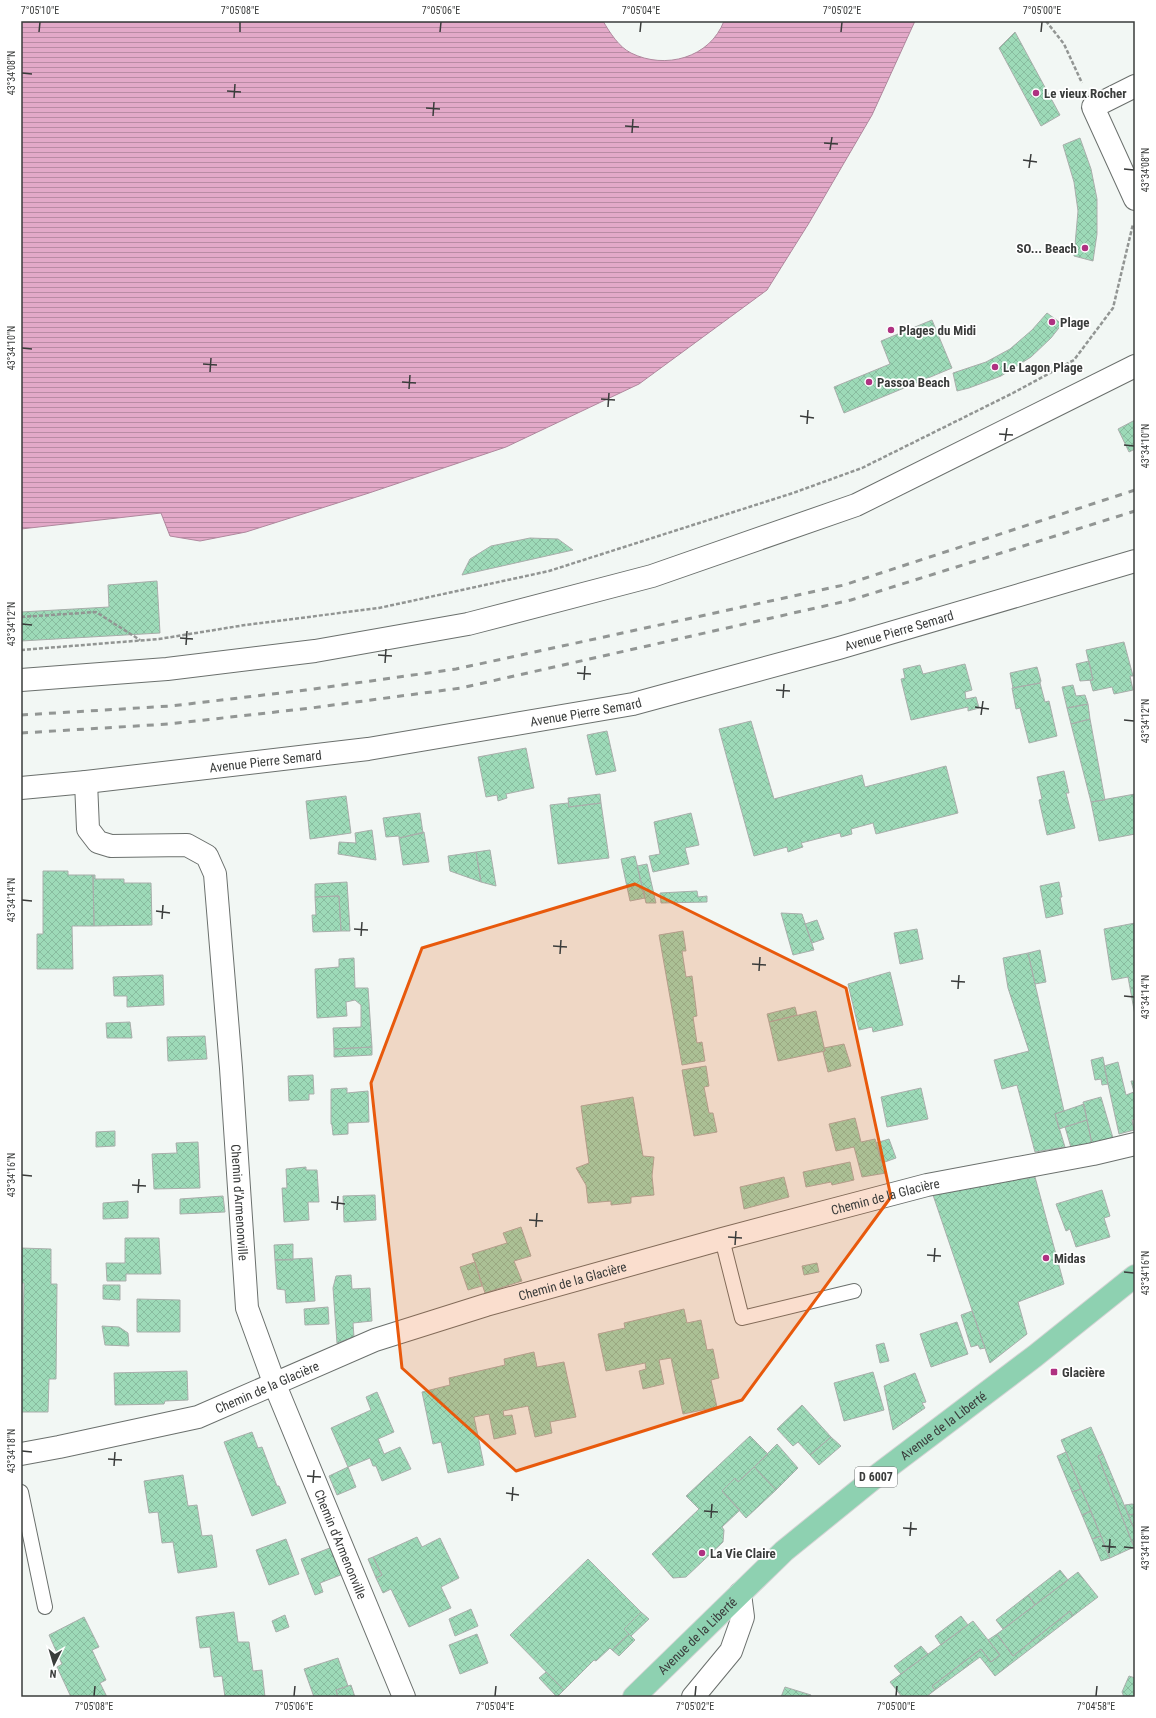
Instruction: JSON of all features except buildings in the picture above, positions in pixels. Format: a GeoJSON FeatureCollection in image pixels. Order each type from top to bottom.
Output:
{"type":"FeatureCollection","features":[{"type":"Feature","properties":{"kind":"main road","name":"Avenue de la Liberté"},"geometry":{"type":"LineString","coordinates":[[634,1697],[790,1546],[880,1474],[1035,1356],[1135,1276]]}},
{"type":"Feature","properties":{"kind":"street"},"geometry":{"type":"LineString","coordinates":[[1134,209],[1093,107],[1135,86]]}},
{"type":"Feature","properties":{"kind":"street"},"geometry":{"type":"LineString","coordinates":[[21,680],[167,669],[315,651],[468,624],[652,576],[856,504],[1135,366]]}},
{"type":"Feature","properties":{"kind":"street","name":"Avenue Pierre Semard"},"geometry":{"type":"LineString","coordinates":[[21,788],[86,782],[368,749],[633,704],[839,648],[1135,561]]}},
{"type":"Feature","properties":{"kind":"street","name":"Chemin d'Armenonville"},"geometry":{"type":"LineString","coordinates":[[86,782],[88,829],[98,842],[111,846],[187,845],[207,856],[215,874],[231,1068],[247,1308],[275,1385],[404,1697]]}},
{"type":"Feature","properties":{"kind":"street","name":"Chemin de la Glacière"},"geometry":{"type":"LineString","coordinates":[[21,1454],[198,1417],[275,1385],[375,1340],[486,1305],[722,1238],[927,1184],[1092,1154],[1135,1144]]}},
{"type":"Feature","properties":{"kind":"street"},"geometry":{"type":"LineString","coordinates":[[693,1697],[731,1651],[743,1617],[740,1594]]}},
{"type":"Feature","properties":{"kind":"lane"},"geometry":{"type":"LineString","coordinates":[[722,1238],[742,1318],[854,1291]]}},
{"type":"Feature","properties":{"kind":"lane"},"geometry":{"type":"LineString","coordinates":[[21,1492],[45,1606]]}},
{"type":"Feature","properties":{"kind":"path"},"geometry":{"type":"LineString","coordinates":[[1046,21],[1064,44],[1093,107]]}},
{"type":"Feature","properties":{"kind":"path"},"geometry":{"type":"LineString","coordinates":[[21,650],[141,640],[380,608],[549,571],[792,493],[862,468],[1013,393],[1074,360],[1113,308],[1131,232],[1134,209]]}},
{"type":"Feature","properties":{"kind":"path"},"geometry":{"type":"LineString","coordinates":[[1131,232],[1135,229]]}},
{"type":"Feature","properties":{"kind":"path"},"geometry":{"type":"LineString","coordinates":[[21,617],[96,612],[141,640]]}},
{"type":"Feature","properties":{"kind":"highlighted area"},"geometry":{"type":"Polygon","coordinates":[[[635,884],[846,988],[891,1197],[742,1400],[516,1471],[402,1368],[371,1083],[422,948],[635,884]]]}},
{"type":"Feature","properties":{"kind":"shaded area"},"geometry":{"type":"Polygon","coordinates":[[[21,21],[603,21],[615,39],[631,53],[644,58],[672,60],[697,52],[708,44],[717,34],[724,21],[915,21],[872,115],[809,223],[767,290],[639,384],[506,447],[246,532],[200,541],[170,536],[161,513],[21,529],[21,21]]]}},
{"type":"Feature","properties":{"kind":"railway"},"geometry":{"type":"LineString","coordinates":[[21,715],[171,706],[306,690],[456,669],[844,585],[1135,490]]}},
{"type":"Feature","properties":{"kind":"railway"},"geometry":{"type":"LineString","coordinates":[[21,733],[169,724],[311,708],[461,688],[851,600],[1135,511]]}},
{"type":"Feature","properties":{"kind":"place","name":"Le vieux Rocher"},"geometry":{"type":"Point","coordinates":[1036,93]}},
{"type":"Feature","properties":{"kind":"place","name":"SO... Beach"},"geometry":{"type":"Point","coordinates":[1085,248]}},
{"type":"Feature","properties":{"kind":"place","name":"Plage"},"geometry":{"type":"Point","coordinates":[1052,322]}},
{"type":"Feature","properties":{"kind":"place","name":"Plages du Midi"},"geometry":{"type":"Point","coordinates":[891,330]}},
{"type":"Feature","properties":{"kind":"place","name":"Le Lagon Plage"},"geometry":{"type":"Point","coordinates":[995,367]}},
{"type":"Feature","properties":{"kind":"place","name":"Passoa Beach"},"geometry":{"type":"Point","coordinates":[869,382]}},
{"type":"Feature","properties":{"kind":"place","name":"Midas"},"geometry":{"type":"Point","coordinates":[1046,1258]}},
{"type":"Feature","properties":{"kind":"place","name":"Glacière"},"geometry":{"type":"Point","coordinates":[1054,1372]}},
{"type":"Feature","properties":{"kind":"place","name":"La Vie Claire"},"geometry":{"type":"Point","coordinates":[702,1553]}}]}
